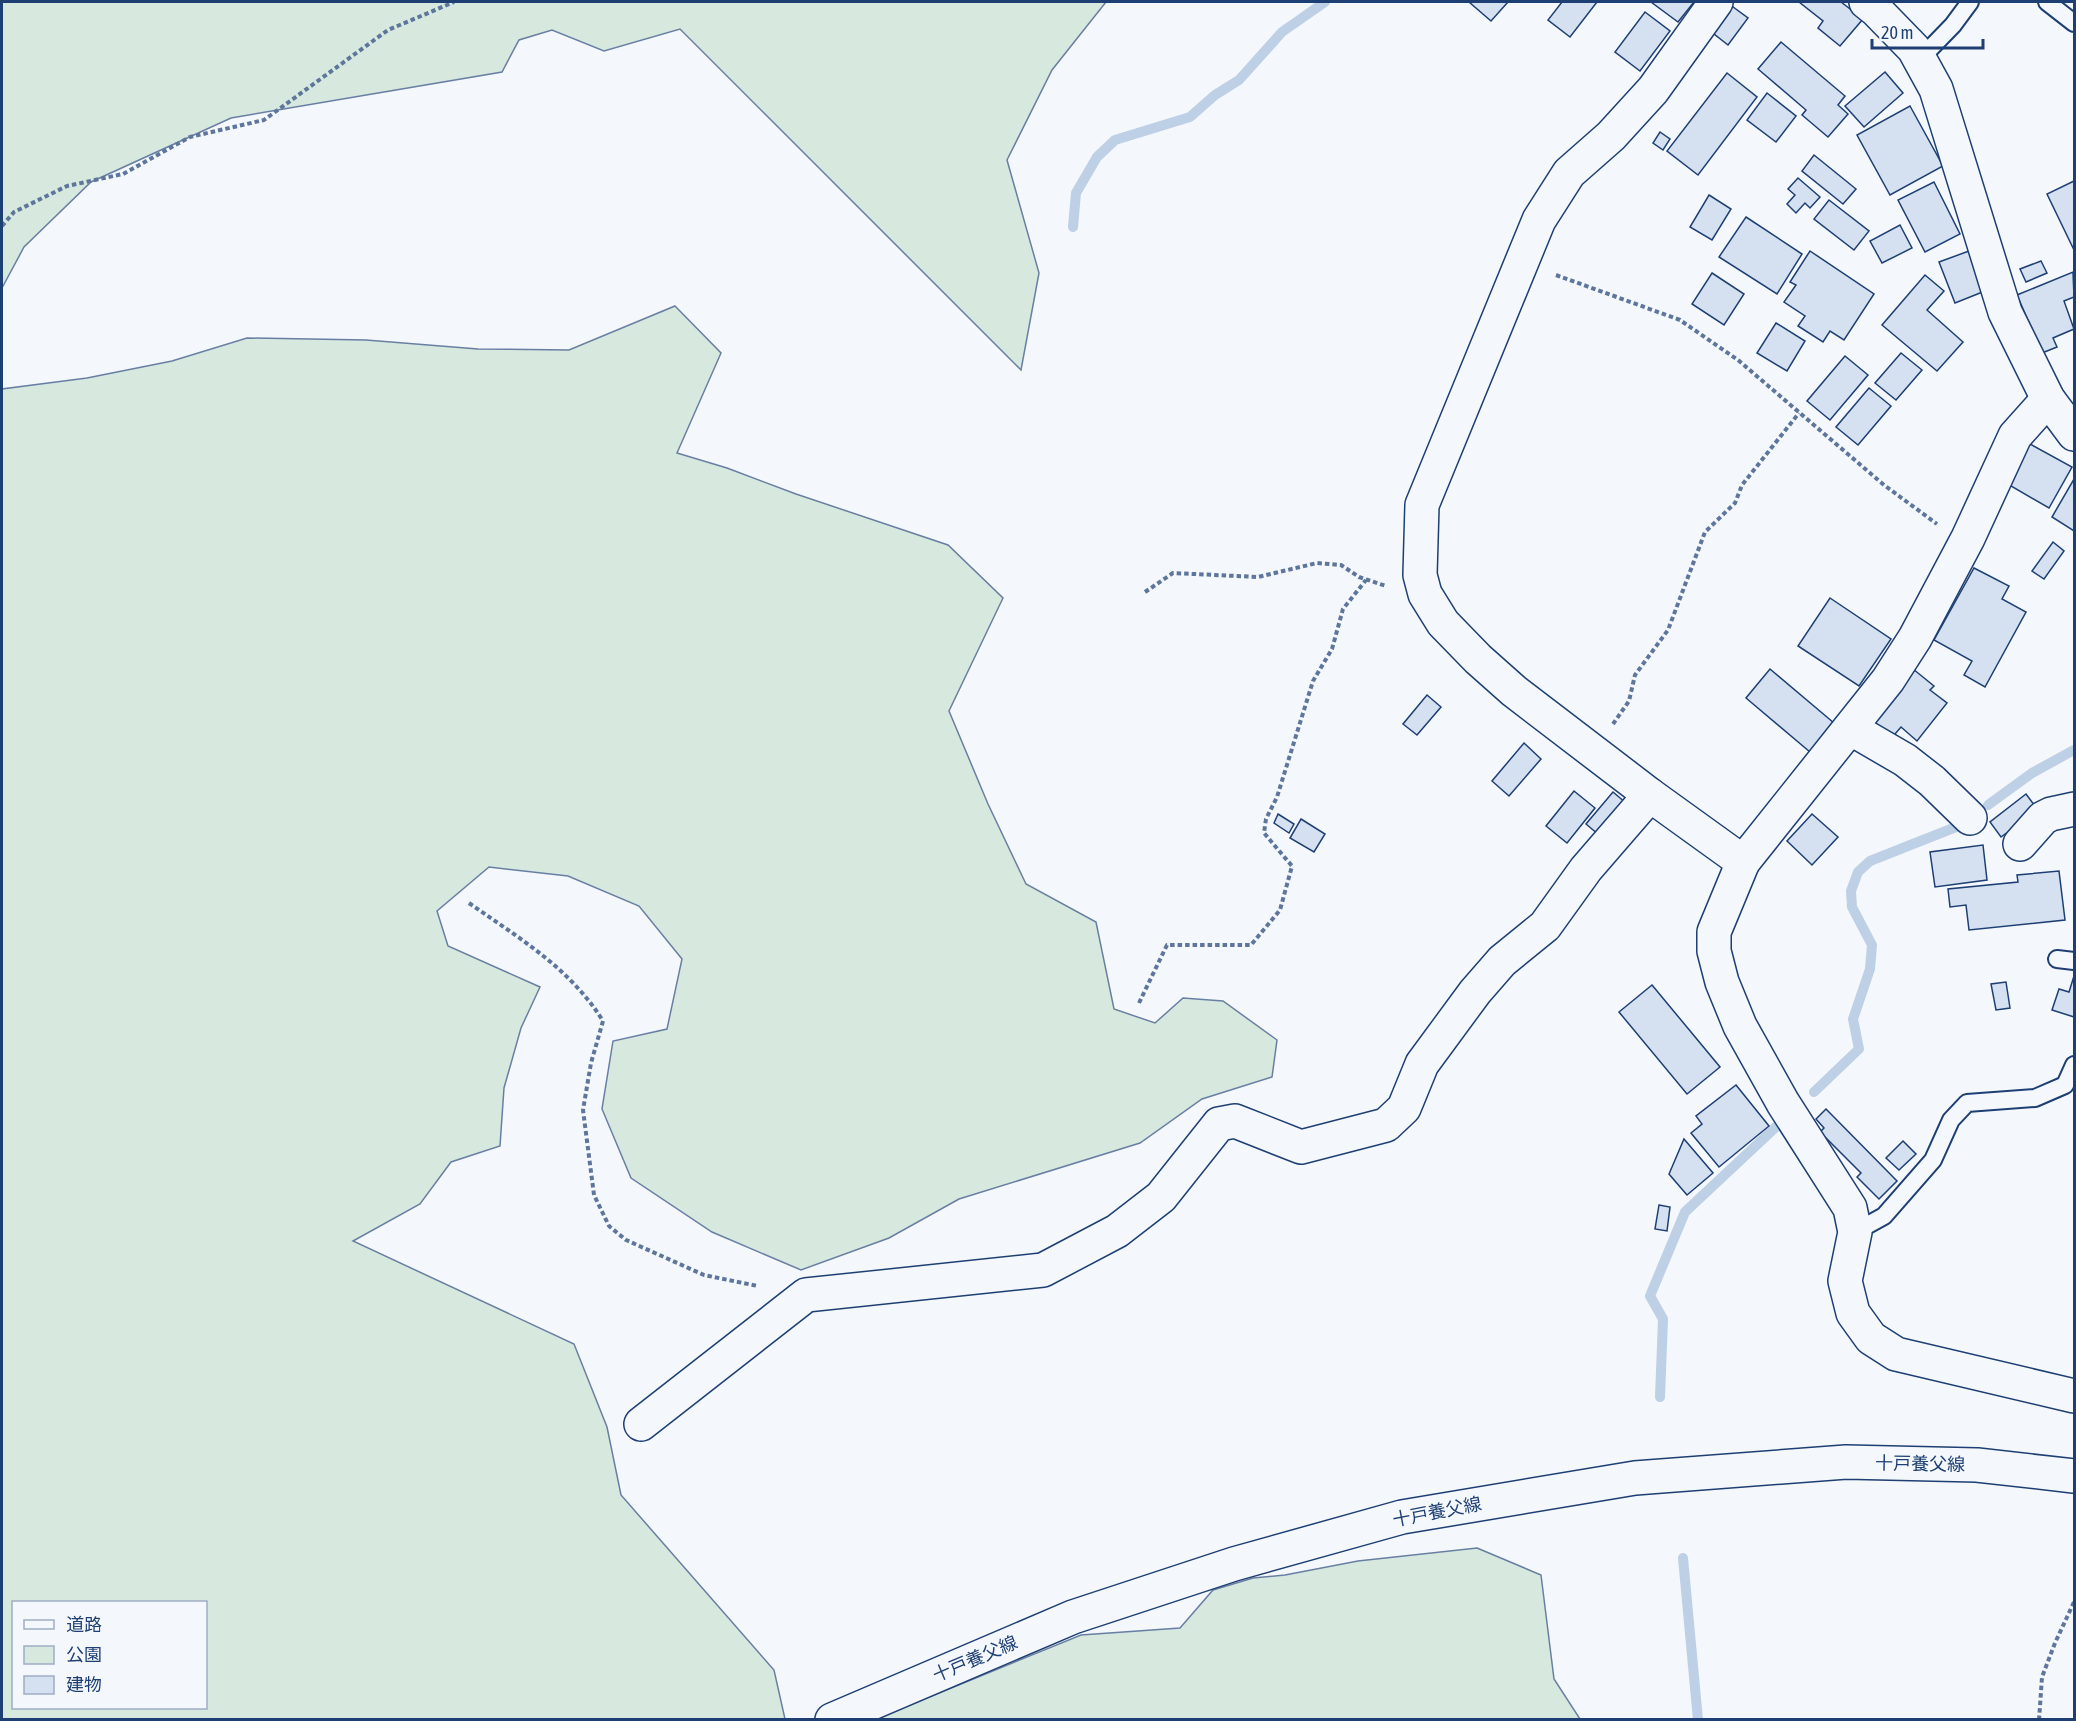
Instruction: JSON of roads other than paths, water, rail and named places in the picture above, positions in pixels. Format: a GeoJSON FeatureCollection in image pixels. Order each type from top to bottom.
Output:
{"type":"FeatureCollection","features":[{"type":"Feature","properties":{"kind":"street"},"geometry":{"type":"LineString","coordinates":[[1716,2],[1653,90],[1611,136],[1569,173],[1539,220],[1422,505],[1419,575],[1425,594],[1443,623],[1514,691],[1650,795],[1743,862]]}},
{"type":"Feature","properties":{"kind":"street"},"geometry":{"type":"LineString","coordinates":[[1866,2],[1876,9],[1914,49],[1936,89],[2005,312],[2048,399],[2074,434]]}},
{"type":"Feature","properties":{"kind":"street"},"geometry":{"type":"LineString","coordinates":[[2048,399],[2015,436],[1968,538],[1915,638],[1888,680],[1743,862],[1714,932],[1714,951],[1722,982],[1740,1026],[1783,1103],[1850,1208],[1854,1232],[1845,1281],[1853,1312],[1871,1338],[1896,1354],[2074,1396]]}},
{"type":"Feature","properties":{"kind":"street"},"geometry":{"type":"LineString","coordinates":[[1850,728],[1905,760],[1932,781],[1970,818]]}},
{"type":"Feature","properties":{"kind":"street"},"geometry":{"type":"LineString","coordinates":[[641,1424],[806,1295],[1042,1270],[1117,1231],[1161,1197],[1220,1124],[1235,1121],[1301,1147],[1386,1125],[1404,1108],[1422,1064],[1475,992],[1502,961],[1545,926],[1586,869],[1650,795]]}},
{"type":"Feature","properties":{"kind":"street"},"geometry":{"type":"LineString","coordinates":[[2020,844],[2043,818],[2074,809]]}},
{"type":"Feature","properties":{"kind":"street","name":"十戸養父線"},"geometry":{"type":"LineString","coordinates":[[832,1719],[1073,1617],[1234,1564],[1401,1517],[1635,1478],[1846,1462],[1977,1465],[2074,1476]]}},
{"type":"Feature","properties":{"kind":"lane"},"geometry":{"type":"LineString","coordinates":[[1920,58],[1953,25],[1970,2]]}},
{"type":"Feature","properties":{"kind":"lane"},"geometry":{"type":"LineString","coordinates":[[2047,2],[2074,24]]}},
{"type":"Feature","properties":{"kind":"lane"},"geometry":{"type":"LineString","coordinates":[[2057,959],[2074,961]]}},
{"type":"Feature","properties":{"kind":"lane"},"geometry":{"type":"LineString","coordinates":[[1854,1232],[1884,1216],[1932,1160],[1951,1120],[1967,1103],[2035,1098],[2065,1085],[2074,1065]]}},
{"type":"Feature","properties":{"kind":"waterway"},"geometry":{"type":"LineString","coordinates":[[1073,227],[1076,193],[1097,157],[1115,140],[1190,117],[1215,95],[1239,80],[1282,32],[1325,2]]}},
{"type":"Feature","properties":{"kind":"waterway"},"geometry":{"type":"LineString","coordinates":[[1988,805],[2032,773],[2074,750]]}},
{"type":"Feature","properties":{"kind":"waterway"},"geometry":{"type":"LineString","coordinates":[[1814,1092],[1859,1049],[1853,1019],[1870,969],[1872,945],[1852,907],[1851,891],[1858,872],[1870,861],[1961,825]]}},
{"type":"Feature","properties":{"kind":"waterway"},"geometry":{"type":"LineString","coordinates":[[1660,1397],[1663,1319],[1650,1296],[1685,1212],[1779,1124]]}},
{"type":"Feature","properties":{"kind":"waterway"},"geometry":{"type":"LineString","coordinates":[[1683,1558],[1698,1720]]}}]}
